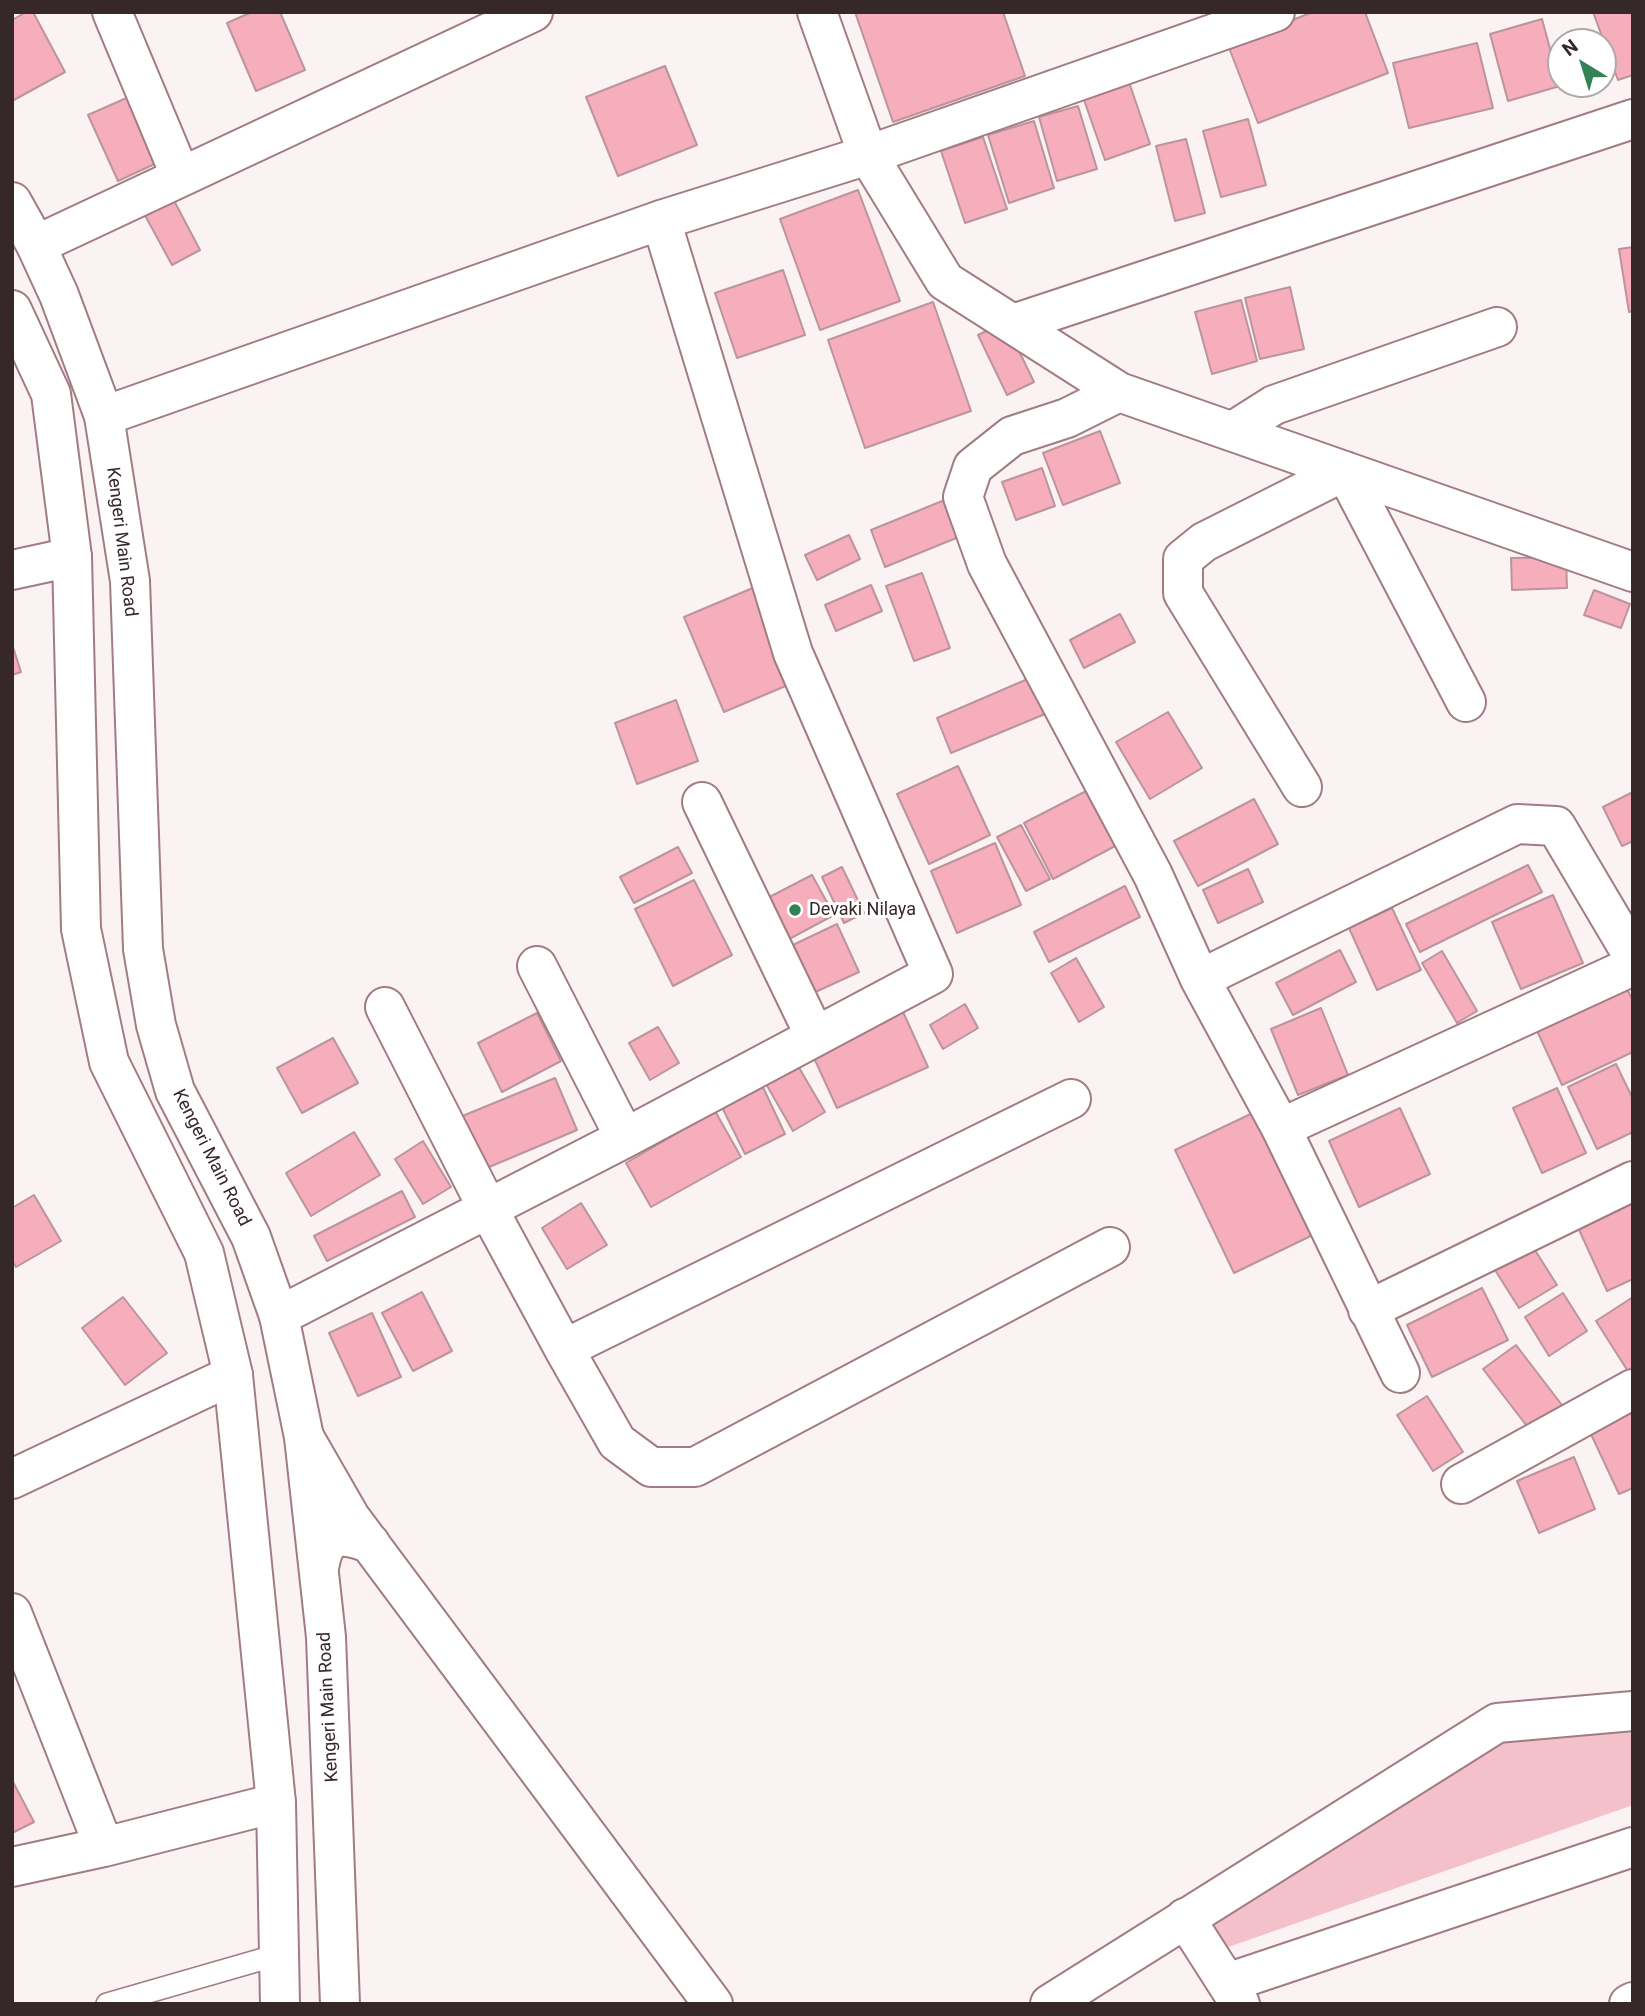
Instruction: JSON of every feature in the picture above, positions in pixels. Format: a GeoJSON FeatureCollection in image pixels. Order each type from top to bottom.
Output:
{"type":"FeatureCollection","features":[{"type":"Feature","properties":{"kind":"street"},"geometry":{"type":"LineString","coordinates":[[112,12],[181,177]]}},
{"type":"Feature","properties":{"kind":"street"},"geometry":{"type":"LineString","coordinates":[[36,245],[533,12]]}},
{"type":"Feature","properties":{"kind":"street"},"geometry":{"type":"LineString","coordinates":[[817,12],[868,155],[945,281],[1119,391],[1633,572]]}},
{"type":"Feature","properties":{"kind":"street"},"geometry":{"type":"LineString","coordinates":[[104,416],[661,220],[868,155],[1275,12]]}},
{"type":"Feature","properties":{"kind":"street"},"geometry":{"type":"LineString","coordinates":[[1013,324],[1633,119]]}},
{"type":"Feature","properties":{"kind":"street","name":"Kengeri Main Road"},"geometry":{"type":"LineString","coordinates":[[12,202],[36,245],[86,361],[104,416],[130,581],[143,949],[156,1026],[175,1091],[251,1237],[279,1316],[304,1437],[327,1637],[340,2004]]}},
{"type":"Feature","properties":{"kind":"street"},"geometry":{"type":"LineString","coordinates":[[279,1316],[625,1138],[933,974],[793,653],[661,220]]}},
{"type":"Feature","properties":{"kind":"street"},"geometry":{"type":"LineString","coordinates":[[12,310],[51,394],[72,557],[81,929],[109,1062],[204,1252],[233,1375],[276,1803],[280,2004]]}},
{"type":"Feature","properties":{"kind":"street"},"geometry":{"type":"LineString","coordinates":[[1233,432],[1274,405],[1497,327]]}},
{"type":"Feature","properties":{"kind":"street"},"geometry":{"type":"LineString","coordinates":[[1119,391],[1067,418],[1012,436],[973,467],[963,497],[988,564],[1153,875],[1200,979],[1281,1128],[1400,1373]]}},
{"type":"Feature","properties":{"kind":"street"},"geometry":{"type":"LineString","coordinates":[[1345,471],[1466,702]]}},
{"type":"Feature","properties":{"kind":"street"},"geometry":{"type":"LineString","coordinates":[[1302,787],[1183,593],[1183,559],[1204,542],[1345,471]]}},
{"type":"Feature","properties":{"kind":"street"},"geometry":{"type":"LineString","coordinates":[[12,570],[72,557]]}},
{"type":"Feature","properties":{"kind":"street"},"geometry":{"type":"LineString","coordinates":[[702,802],[815,1036]]}},
{"type":"Feature","properties":{"kind":"street"},"geometry":{"type":"LineString","coordinates":[[1200,979],[1517,824],[1556,826],[1633,956]]}},
{"type":"Feature","properties":{"kind":"street"},"geometry":{"type":"LineString","coordinates":[[537,966],[625,1138]]}},
{"type":"Feature","properties":{"kind":"street"},"geometry":{"type":"LineString","coordinates":[[1281,1128],[1633,966]]}},
{"type":"Feature","properties":{"kind":"street"},"geometry":{"type":"LineString","coordinates":[[385,1007],[487,1208],[617,1441],[651,1467],[695,1467],[1110,1247]]}},
{"type":"Feature","properties":{"kind":"street"},"geometry":{"type":"LineString","coordinates":[[564,1349],[1071,1099]]}},
{"type":"Feature","properties":{"kind":"street"},"geometry":{"type":"LineString","coordinates":[[1368,1310],[1633,1181]]}},
{"type":"Feature","properties":{"kind":"street"},"geometry":{"type":"LineString","coordinates":[[12,1479],[233,1375]]}},
{"type":"Feature","properties":{"kind":"street"},"geometry":{"type":"LineString","coordinates":[[1461,1484],[1633,1389]]}},
{"type":"Feature","properties":{"kind":"street"},"geometry":{"type":"LineString","coordinates":[[304,1437],[350,1517],[713,2004]]}},
{"type":"Feature","properties":{"kind":"street"},"geometry":{"type":"LineString","coordinates":[[319,1568],[323,1548],[331,1539],[345,1535],[370,1543]]}},
{"type":"Feature","properties":{"kind":"street"},"geometry":{"type":"LineString","coordinates":[[12,1613],[104,1847]]}},
{"type":"Feature","properties":{"kind":"street"},"geometry":{"type":"LineString","coordinates":[[1050,2004],[1497,1723],[1633,1711]]}},
{"type":"Feature","properties":{"kind":"street"},"geometry":{"type":"LineString","coordinates":[[12,1867],[104,1847],[276,1803]]}},
{"type":"Feature","properties":{"kind":"street"},"geometry":{"type":"LineString","coordinates":[[1185,1919],[1233,1994],[1633,1847]]}},
{"type":"Feature","properties":{"kind":"lane"},"geometry":{"type":"LineString","coordinates":[[107,2004],[277,1955]]}},
{"type":"Feature","properties":{"kind":"shaded area"},"geometry":{"type":"Polygon","coordinates":[[[1539,1703],[1633,1724],[1633,1805],[1217,1951],[1198,1923],[1539,1703]]]}},
{"type":"Feature","properties":{"kind":"building"},"geometry":{"type":"Polygon","coordinates":[[[26,12],[33,12],[65,72],[12,101],[12,20],[26,12]]]}},
{"type":"Feature","properties":{"kind":"building"},"geometry":{"type":"Polygon","coordinates":[[[252,12],[280,12],[305,70],[256,91],[227,23],[252,12]]]}},
{"type":"Feature","properties":{"kind":"building"},"geometry":{"type":"Polygon","coordinates":[[[855,12],[1003,12],[1025,76],[893,122],[855,12]]]}},
{"type":"Feature","properties":{"kind":"building"},"geometry":{"type":"Polygon","coordinates":[[[1313,12],[1365,12],[1388,73],[1258,123],[1228,45],[1313,12]]]}},
{"type":"Feature","properties":{"kind":"building"},"geometry":{"type":"Polygon","coordinates":[[[1593,12],[1633,12],[1633,75],[1618,80],[1617,28],[1599,28],[1593,12]]]}},
{"type":"Feature","properties":{"kind":"building"},"geometry":{"type":"Polygon","coordinates":[[[1542,19],[1547,38],[1547,90],[1508,101],[1490,34],[1542,19]]]}},
{"type":"Feature","properties":{"kind":"building"},"geometry":{"type":"Polygon","coordinates":[[[1477,43],[1493,108],[1409,128],[1393,63],[1477,43]]]}},
{"type":"Feature","properties":{"kind":"building"},"geometry":{"type":"Polygon","coordinates":[[[665,66],[697,145],[618,176],[586,97],[665,66]]]}},
{"type":"Feature","properties":{"kind":"building"},"geometry":{"type":"Polygon","coordinates":[[[1129,82],[1150,144],[1105,160],[1083,97],[1129,82]]]}},
{"type":"Feature","properties":{"kind":"building"},"geometry":{"type":"Polygon","coordinates":[[[131,96],[161,161],[118,181],[88,115],[131,96]]]}},
{"type":"Feature","properties":{"kind":"building"},"geometry":{"type":"Polygon","coordinates":[[[1078,106],[1097,169],[1057,181],[1039,117],[1078,106]]]}},
{"type":"Feature","properties":{"kind":"building"},"geometry":{"type":"Polygon","coordinates":[[[1248,119],[1266,185],[1221,197],[1203,131],[1248,119]]]}},
{"type":"Feature","properties":{"kind":"building"},"geometry":{"type":"Polygon","coordinates":[[[1034,121],[1054,188],[1009,203],[988,135],[1034,121]]]}},
{"type":"Feature","properties":{"kind":"building"},"geometry":{"type":"Polygon","coordinates":[[[983,137],[1007,209],[965,223],[941,151],[983,137]]]}},
{"type":"Feature","properties":{"kind":"building"},"geometry":{"type":"Polygon","coordinates":[[[1186,139],[1205,213],[1175,221],[1156,146],[1186,139]]]}},
{"type":"Feature","properties":{"kind":"building"},"geometry":{"type":"Polygon","coordinates":[[[858,190],[900,301],[820,330],[780,219],[858,190]]]}},
{"type":"Feature","properties":{"kind":"building"},"geometry":{"type":"Polygon","coordinates":[[[170,193],[200,250],[172,265],[141,208],[170,193]]]}},
{"type":"Feature","properties":{"kind":"building"},"geometry":{"type":"Polygon","coordinates":[[[1633,247],[1633,311],[1629,312],[1619,249],[1633,247]]]}},
{"type":"Feature","properties":{"kind":"building"},"geometry":{"type":"Polygon","coordinates":[[[783,270],[805,335],[737,358],[715,293],[783,270]]]}},
{"type":"Feature","properties":{"kind":"building"},"geometry":{"type":"Polygon","coordinates":[[[1290,287],[1304,349],[1260,359],[1245,298],[1290,287]]]}},
{"type":"Feature","properties":{"kind":"building"},"geometry":{"type":"Polygon","coordinates":[[[1241,300],[1257,361],[1212,374],[1195,312],[1241,300]]]}},
{"type":"Feature","properties":{"kind":"building"},"geometry":{"type":"Polygon","coordinates":[[[933,302],[971,411],[865,448],[828,340],[933,302]]]}},
{"type":"Feature","properties":{"kind":"building"},"geometry":{"type":"Polygon","coordinates":[[[1005,322],[1034,382],[1007,395],[978,335],[1005,322]]]}},
{"type":"Feature","properties":{"kind":"building"},"geometry":{"type":"Polygon","coordinates":[[[1100,431],[1120,483],[1063,505],[1043,453],[1100,431]]]}},
{"type":"Feature","properties":{"kind":"building"},"geometry":{"type":"Polygon","coordinates":[[[1042,468],[1055,506],[1016,520],[1002,482],[1042,468]]]}},
{"type":"Feature","properties":{"kind":"building"},"geometry":{"type":"Polygon","coordinates":[[[957,495],[971,532],[885,567],[871,530],[957,495]]]}},
{"type":"Feature","properties":{"kind":"building"},"geometry":{"type":"Polygon","coordinates":[[[849,535],[860,559],[817,580],[805,555],[849,535]]]}},
{"type":"Feature","properties":{"kind":"building"},"geometry":{"type":"Polygon","coordinates":[[[1566,557],[1567,588],[1512,590],[1511,558],[1566,557]]]}},
{"type":"Feature","properties":{"kind":"building"},"geometry":{"type":"Polygon","coordinates":[[[922,573],[950,648],[914,661],[886,586],[922,573]]]}},
{"type":"Feature","properties":{"kind":"building"},"geometry":{"type":"Polygon","coordinates":[[[871,585],[882,611],[836,631],[825,605],[871,585]]]}},
{"type":"Feature","properties":{"kind":"building"},"geometry":{"type":"Polygon","coordinates":[[[755,587],[795,682],[724,712],[684,617],[755,587]]]}},
{"type":"Feature","properties":{"kind":"building"},"geometry":{"type":"Polygon","coordinates":[[[1594,590],[1630,604],[1621,628],[1584,615],[1594,590]]]}},
{"type":"Feature","properties":{"kind":"building"},"geometry":{"type":"Polygon","coordinates":[[[1120,614],[1135,642],[1084,668],[1070,640],[1120,614]]]}},
{"type":"Feature","properties":{"kind":"building"},"geometry":{"type":"Polygon","coordinates":[[[12,644],[21,672],[12,675],[12,644]]]}},
{"type":"Feature","properties":{"kind":"building"},"geometry":{"type":"Polygon","coordinates":[[[1030,678],[1045,714],[951,753],[937,718],[1030,678]]]}},
{"type":"Feature","properties":{"kind":"building"},"geometry":{"type":"Polygon","coordinates":[[[676,700],[698,761],[637,784],[615,723],[676,700]]]}},
{"type":"Feature","properties":{"kind":"building"},"geometry":{"type":"Polygon","coordinates":[[[1168,712],[1202,768],[1150,799],[1116,742],[1168,712]]]}},
{"type":"Feature","properties":{"kind":"building"},"geometry":{"type":"Polygon","coordinates":[[[958,766],[990,835],[929,864],[897,794],[958,766]]]}},
{"type":"Feature","properties":{"kind":"building"},"geometry":{"type":"Polygon","coordinates":[[[1090,789],[1119,844],[1053,879],[1024,823],[1090,789]]]}},
{"type":"Feature","properties":{"kind":"building"},"geometry":{"type":"Polygon","coordinates":[[[1633,792],[1633,841],[1622,846],[1603,807],[1633,792]]]}},
{"type":"Feature","properties":{"kind":"building"},"geometry":{"type":"Polygon","coordinates":[[[1254,799],[1278,844],[1198,886],[1174,841],[1254,799]]]}},
{"type":"Feature","properties":{"kind":"building"},"geometry":{"type":"Polygon","coordinates":[[[1021,825],[1050,879],[1026,891],[997,837],[1021,825]]]}},
{"type":"Feature","properties":{"kind":"building"},"geometry":{"type":"Polygon","coordinates":[[[995,843],[1021,905],[957,933],[931,871],[995,843]]]}},
{"type":"Feature","properties":{"kind":"building"},"geometry":{"type":"Polygon","coordinates":[[[678,847],[692,873],[634,903],[620,877],[678,847]]]}},
{"type":"Feature","properties":{"kind":"building"},"geometry":{"type":"Polygon","coordinates":[[[1528,865],[1542,892],[1420,952],[1406,924],[1528,865]]]}},
{"type":"Feature","properties":{"kind":"building"},"geometry":{"type":"Polygon","coordinates":[[[842,867],[864,913],[844,923],[822,877],[842,867]]]}},
{"type":"Feature","properties":{"kind":"building"},"geometry":{"type":"Polygon","coordinates":[[[1248,869],[1263,902],[1218,923],[1203,890],[1248,869]]]}},
{"type":"Feature","properties":{"kind":"building","name":"Devaki Nilaya"},"geometry":{"type":"Polygon","coordinates":[[[812,875],[834,915],[778,945],[756,904],[812,875]]]}},
{"type":"Feature","properties":{"kind":"building"},"geometry":{"type":"Polygon","coordinates":[[[694,880],[732,955],[673,986],[635,909],[694,880]]]}},
{"type":"Feature","properties":{"kind":"building"},"geometry":{"type":"Polygon","coordinates":[[[1125,886],[1140,917],[1049,962],[1034,932],[1125,886]]]}},
{"type":"Feature","properties":{"kind":"building"},"geometry":{"type":"Polygon","coordinates":[[[1553,895],[1583,963],[1521,989],[1492,922],[1553,895]]]}},
{"type":"Feature","properties":{"kind":"building"},"geometry":{"type":"Polygon","coordinates":[[[1392,908],[1421,970],[1377,990],[1349,928],[1392,908]]]}},
{"type":"Feature","properties":{"kind":"building"},"geometry":{"type":"Polygon","coordinates":[[[837,924],[859,972],[798,1000],[776,953],[837,924]]]}},
{"type":"Feature","properties":{"kind":"building"},"geometry":{"type":"Polygon","coordinates":[[[1340,950],[1356,982],[1293,1015],[1276,983],[1340,950]]]}},
{"type":"Feature","properties":{"kind":"building"},"geometry":{"type":"Polygon","coordinates":[[[1442,951],[1477,1011],[1457,1023],[1422,963],[1442,951]]]}},
{"type":"Feature","properties":{"kind":"building"},"geometry":{"type":"Polygon","coordinates":[[[1076,958],[1104,1007],[1079,1022],[1051,973],[1076,958]]]}},
{"type":"Feature","properties":{"kind":"building"},"geometry":{"type":"Polygon","coordinates":[[[1623,981],[1633,1001],[1633,1052],[1562,1085],[1533,1022],[1623,981]]]}},
{"type":"Feature","properties":{"kind":"building"},"geometry":{"type":"Polygon","coordinates":[[[899,1003],[928,1067],[837,1108],[808,1045],[899,1003]]]}},
{"type":"Feature","properties":{"kind":"building"},"geometry":{"type":"Polygon","coordinates":[[[965,1004],[978,1028],[943,1049],[930,1025],[965,1004]]]}},
{"type":"Feature","properties":{"kind":"building"},"geometry":{"type":"Polygon","coordinates":[[[1321,1008],[1348,1075],[1298,1095],[1271,1029],[1321,1008]]]}},
{"type":"Feature","properties":{"kind":"building"},"geometry":{"type":"Polygon","coordinates":[[[537,1013],[561,1061],[502,1092],[478,1043],[537,1013]]]}},
{"type":"Feature","properties":{"kind":"building"},"geometry":{"type":"Polygon","coordinates":[[[658,1027],[679,1063],[650,1080],[629,1043],[658,1027]]]}},
{"type":"Feature","properties":{"kind":"building"},"geometry":{"type":"Polygon","coordinates":[[[333,1038],[358,1083],[302,1113],[277,1068],[333,1038]]]}},
{"type":"Feature","properties":{"kind":"building"},"geometry":{"type":"Polygon","coordinates":[[[1616,1064],[1633,1099],[1633,1132],[1597,1149],[1568,1087],[1616,1064]]]}},
{"type":"Feature","properties":{"kind":"building"},"geometry":{"type":"Polygon","coordinates":[[[798,1066],[825,1112],[793,1131],[766,1084],[798,1066]]]}},
{"type":"Feature","properties":{"kind":"building"},"geometry":{"type":"Polygon","coordinates":[[[555,1078],[577,1130],[482,1170],[460,1117],[555,1078]]]}},
{"type":"Feature","properties":{"kind":"building"},"geometry":{"type":"Polygon","coordinates":[[[761,1083],[785,1134],[745,1154],[720,1103],[761,1083]]]}},
{"type":"Feature","properties":{"kind":"building"},"geometry":{"type":"Polygon","coordinates":[[[1557,1088],[1586,1153],[1542,1173],[1513,1108],[1557,1088]]]}},
{"type":"Feature","properties":{"kind":"building"},"geometry":{"type":"Polygon","coordinates":[[[1400,1108],[1430,1174],[1359,1207],[1329,1141],[1400,1108]]]}},
{"type":"Feature","properties":{"kind":"building"},"geometry":{"type":"Polygon","coordinates":[[[1259,1110],[1317,1233],[1234,1273],[1175,1150],[1259,1110]]]}},
{"type":"Feature","properties":{"kind":"building"},"geometry":{"type":"Polygon","coordinates":[[[715,1111],[741,1157],[651,1207],[626,1163],[715,1111]]]}},
{"type":"Feature","properties":{"kind":"building"},"geometry":{"type":"Polygon","coordinates":[[[354,1132],[380,1175],[311,1216],[286,1173],[354,1132]]]}},
{"type":"Feature","properties":{"kind":"building"},"geometry":{"type":"Polygon","coordinates":[[[423,1141],[451,1187],[423,1204],[395,1159],[423,1141]]]}},
{"type":"Feature","properties":{"kind":"building"},"geometry":{"type":"Polygon","coordinates":[[[402,1191],[415,1217],[327,1261],[314,1236],[402,1191]]]}},
{"type":"Feature","properties":{"kind":"building"},"geometry":{"type":"Polygon","coordinates":[[[34,1195],[61,1241],[16,1267],[12,1260],[12,1208],[34,1195]]]}},
{"type":"Feature","properties":{"kind":"building"},"geometry":{"type":"Polygon","coordinates":[[[1633,1195],[1633,1279],[1607,1291],[1575,1221],[1633,1195]]]}},
{"type":"Feature","properties":{"kind":"building"},"geometry":{"type":"Polygon","coordinates":[[[581,1203],[607,1245],[567,1269],[542,1228],[581,1203]]]}},
{"type":"Feature","properties":{"kind":"building"},"geometry":{"type":"Polygon","coordinates":[[[1533,1247],[1557,1285],[1519,1308],[1495,1270],[1533,1247]]]}},
{"type":"Feature","properties":{"kind":"building"},"geometry":{"type":"Polygon","coordinates":[[[1482,1288],[1508,1340],[1432,1377],[1407,1325],[1482,1288]]]}},
{"type":"Feature","properties":{"kind":"building"},"geometry":{"type":"Polygon","coordinates":[[[422,1292],[452,1351],[413,1371],[382,1313],[422,1292]]]}},
{"type":"Feature","properties":{"kind":"building"},"geometry":{"type":"Polygon","coordinates":[[[1563,1293],[1587,1331],[1549,1356],[1525,1317],[1563,1293]]]}},
{"type":"Feature","properties":{"kind":"building"},"geometry":{"type":"Polygon","coordinates":[[[123,1297],[167,1353],[125,1385],[82,1328],[123,1297]]]}},
{"type":"Feature","properties":{"kind":"building"},"geometry":{"type":"Polygon","coordinates":[[[1633,1297],[1633,1375],[1631,1376],[1596,1321],[1633,1297]]]}},
{"type":"Feature","properties":{"kind":"building"},"geometry":{"type":"Polygon","coordinates":[[[372,1313],[401,1377],[358,1396],[329,1333],[372,1313]]]}},
{"type":"Feature","properties":{"kind":"building"},"geometry":{"type":"Polygon","coordinates":[[[1516,1345],[1565,1409],[1533,1434],[1483,1369],[1516,1345]]]}},
{"type":"Feature","properties":{"kind":"building"},"geometry":{"type":"Polygon","coordinates":[[[1427,1396],[1463,1452],[1433,1471],[1397,1415],[1427,1396]]]}},
{"type":"Feature","properties":{"kind":"building"},"geometry":{"type":"Polygon","coordinates":[[[1633,1410],[1633,1488],[1619,1494],[1589,1430],[1633,1410]]]}},
{"type":"Feature","properties":{"kind":"building"},"geometry":{"type":"Polygon","coordinates":[[[1574,1457],[1595,1509],[1539,1533],[1517,1481],[1574,1457]]]}},
{"type":"Feature","properties":{"kind":"building"},"geometry":{"type":"Polygon","coordinates":[[[12,1780],[34,1822],[12,1833],[12,1780]]]}},
{"type":"Feature","properties":{"kind":"place","name":"Devaki Nilaya"},"geometry":{"type":"Point","coordinates":[795,910]}}]}
